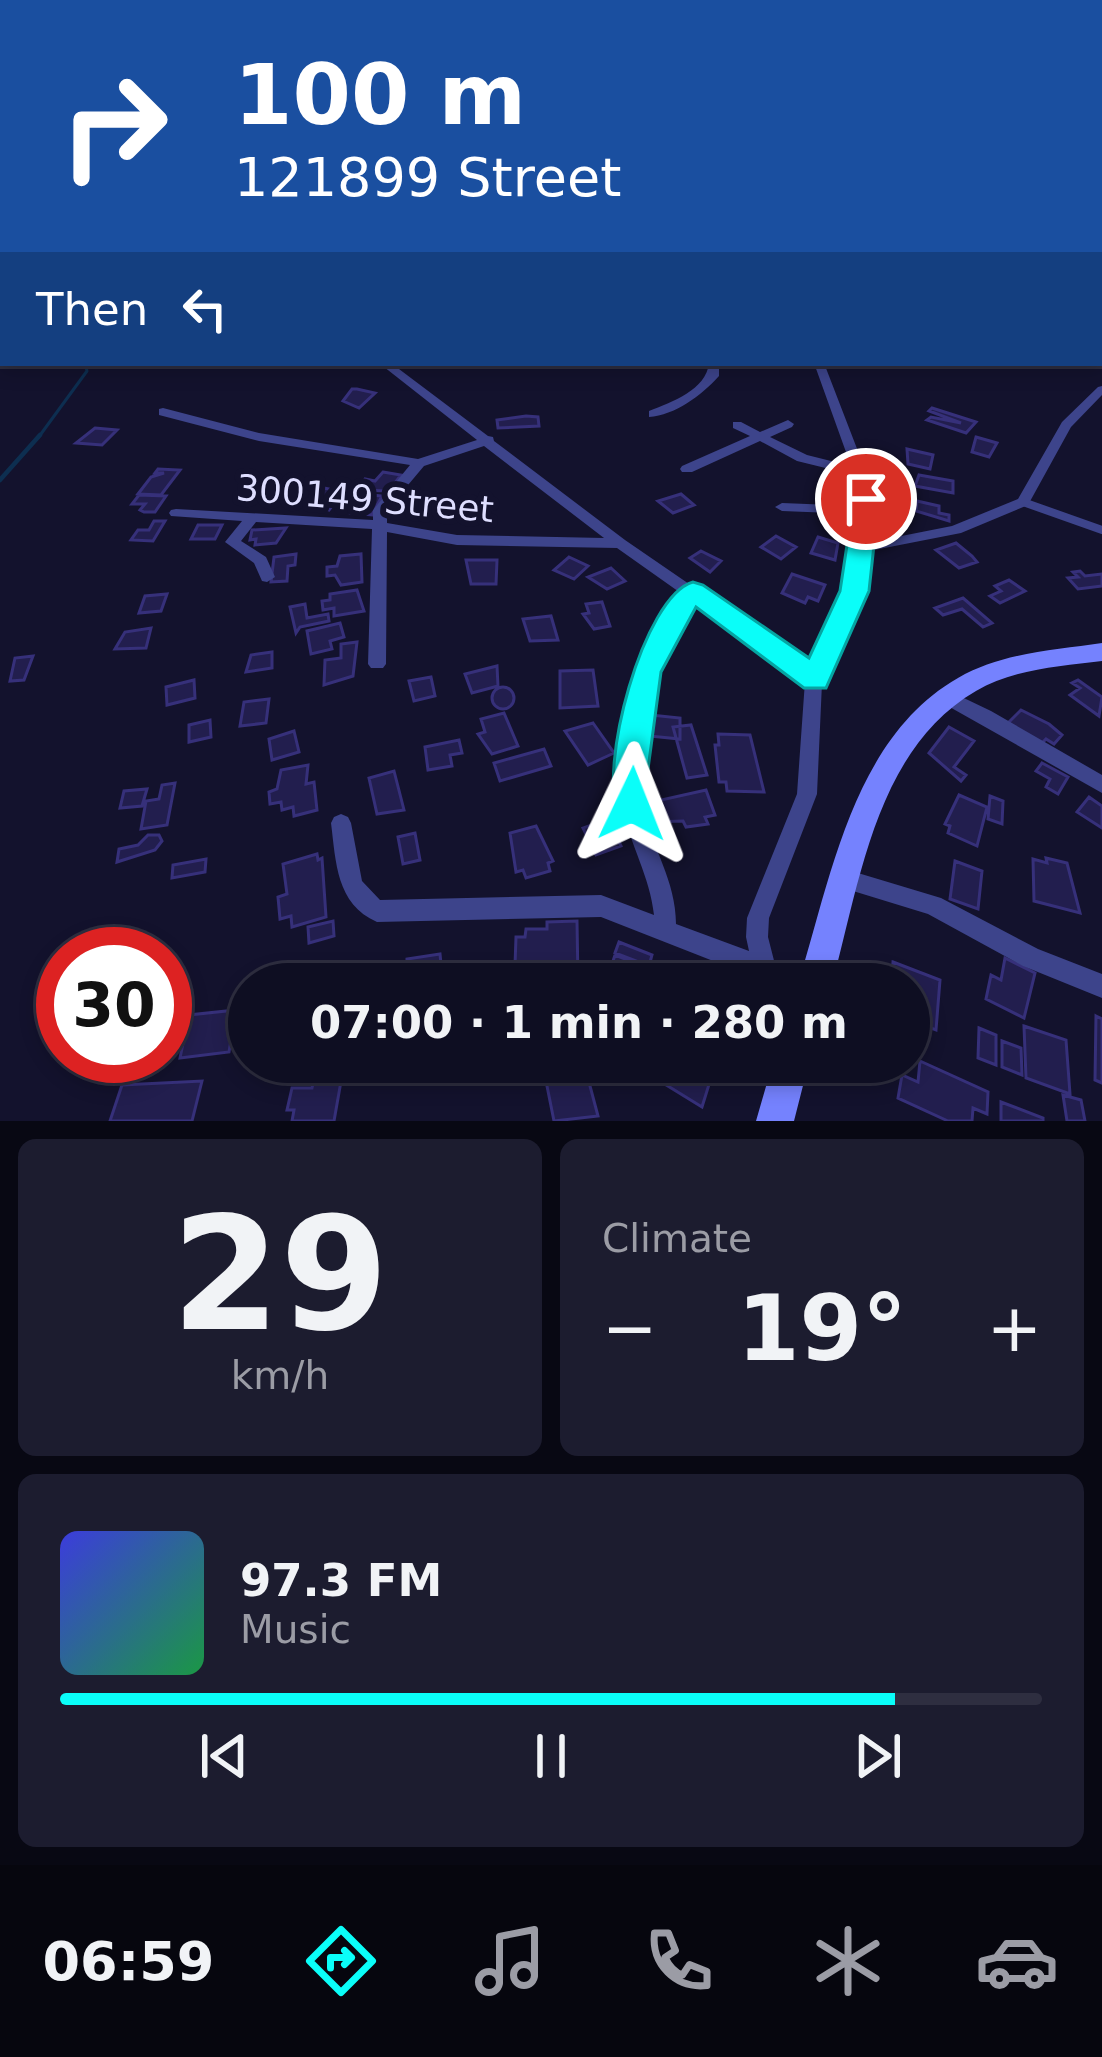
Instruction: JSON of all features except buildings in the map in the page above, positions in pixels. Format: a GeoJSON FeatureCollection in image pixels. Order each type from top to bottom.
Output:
{"type":"FeatureCollection","features":[{"type":"Feature","properties":{"kind":"street"},"geometry":{"type":"LineString","coordinates":[[388,366],[620,543],[815,679]]}},
{"type":"Feature","properties":{"kind":"street"},"geometry":{"type":"LineString","coordinates":[[653,414],[686,401],[713,376],[714,366]]}},
{"type":"Feature","properties":{"kind":"street"},"geometry":{"type":"LineString","coordinates":[[762,963],[757,937],[763,898],[810,775],[815,679],[854,591],[866,510],[861,473],[820,366]]}},
{"type":"Feature","properties":{"kind":"street"},"geometry":{"type":"LineString","coordinates":[[862,548],[949,532],[1024,502],[1066,425],[1102,389]]}},
{"type":"Feature","properties":{"kind":"street"},"geometry":{"type":"LineString","coordinates":[[163,412],[260,437],[418,463],[489,440]]}},
{"type":"Feature","properties":{"kind":"street"},"geometry":{"type":"LineString","coordinates":[[737,424],[807,460],[861,473]]}},
{"type":"Feature","properties":{"kind":"street"},"geometry":{"type":"LineString","coordinates":[[687,469],[788,424]]}},
{"type":"Feature","properties":{"kind":"street"},"geometry":{"type":"LineString","coordinates":[[377,664],[378,516],[418,463]]}},
{"type":"Feature","properties":{"kind":"street"},"geometry":{"type":"LineString","coordinates":[[782,507],[866,510]]}},
{"type":"Feature","properties":{"kind":"street","name":"300149 Street"},"geometry":{"type":"LineString","coordinates":[[176,513],[381,526],[457,541],[620,543]]}},
{"type":"Feature","properties":{"kind":"street"},"geometry":{"type":"LineString","coordinates":[[253,517],[232,542],[261,560],[267,577]]}},
{"type":"Feature","properties":{"kind":"street"},"geometry":{"type":"LineString","coordinates":[[665,929],[663,896],[632,804],[630,769],[646,672],[663,634],[693,591]]}},
{"type":"Feature","properties":{"kind":"street"},"geometry":{"type":"LineString","coordinates":[[822,963],[870,800],[887,760],[919,718],[944,696],[1006,667],[1102,652]]}},
{"type":"Feature","properties":{"kind":"street"},"geometry":{"type":"LineString","coordinates":[[944,696],[990,717],[1024,742],[1102,785]]}},
{"type":"Feature","properties":{"kind":"street"},"geometry":{"type":"LineString","coordinates":[[340,823],[353,887],[364,904],[377,910],[602,906],[737,963]]}},
{"type":"Feature","properties":{"kind":"street"},"geometry":{"type":"LineString","coordinates":[[848,880],[933,904],[1031,958],[1102,986]]}},
{"type":"Feature","properties":{"kind":"street"},"geometry":{"type":"LineString","coordinates":[[775,1121],[785,1083]]}},
{"type":"Feature","properties":{"kind":"lane"},"geometry":{"type":"LineString","coordinates":[[1024,502],[1102,530]]}},
{"type":"Feature","properties":{"kind":"waterway"},"geometry":{"type":"LineString","coordinates":[[38,438],[87,371],[86,366]]}},
{"type":"Feature","properties":{"kind":"waterway"},"geometry":{"type":"LineString","coordinates":[[0,480],[40,435]]}},
{"type":"Feature","properties":{"kind":"route"},"geometry":{"type":"LineString","coordinates":[[632,804],[630,769],[639,698],[663,634],[687,597],[693,591],[815,679],[854,591],[866,499]]}}]}
